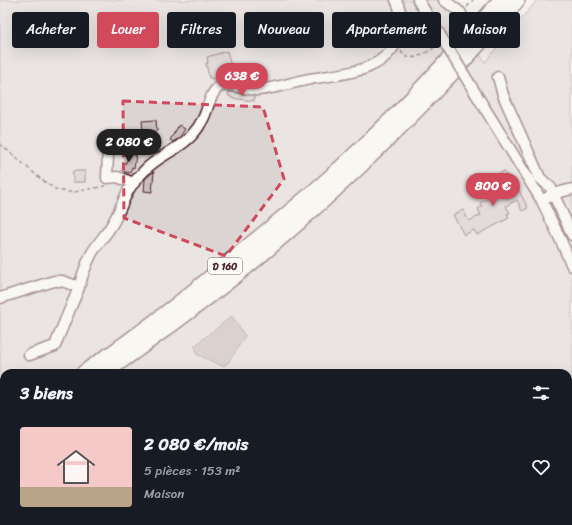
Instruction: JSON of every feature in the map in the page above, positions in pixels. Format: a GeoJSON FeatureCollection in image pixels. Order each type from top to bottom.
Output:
{"type":"FeatureCollection","features":[{"type":"Feature","properties":{"kind":"highway","name":"D 160"},"geometry":{"type":"LineString","coordinates":[[90,369],[137,336],[216,273],[275,225],[341,167],[373,138],[427,82],[501,0]]}},
{"type":"Feature","properties":{"kind":"highway","name":"D 160"},"geometry":{"type":"LineString","coordinates":[[110,369],[206,298],[264,252],[317,206],[423,104],[517,0]]}},
{"type":"Feature","properties":{"kind":"street"},"geometry":{"type":"LineString","coordinates":[[396,0],[401,12]]}},
{"type":"Feature","properties":{"kind":"street"},"geometry":{"type":"LineString","coordinates":[[418,0],[444,35],[468,81],[542,201],[572,266]]}},
{"type":"Feature","properties":{"kind":"street"},"geometry":{"type":"LineString","coordinates":[[444,0],[460,12]]}},
{"type":"Feature","properties":{"kind":"street"},"geometry":{"type":"LineString","coordinates":[[29,355],[55,346],[92,253],[114,222],[129,190],[148,166],[175,149],[191,136],[204,118],[215,90],[218,87],[228,85],[250,89],[263,89],[315,78],[352,73],[362,70],[379,61],[393,48]]}},
{"type":"Feature","properties":{"kind":"street"},"geometry":{"type":"LineString","coordinates":[[498,77],[503,95],[540,178],[551,188],[572,235]]}},
{"type":"Feature","properties":{"kind":"street"},"geometry":{"type":"LineString","coordinates":[[108,153],[107,178],[117,177],[134,183]]}},
{"type":"Feature","properties":{"kind":"street"},"geometry":{"type":"LineString","coordinates":[[542,201],[553,194],[572,189]]}},
{"type":"Feature","properties":{"kind":"street"},"geometry":{"type":"LineString","coordinates":[[0,298],[54,281],[62,281],[78,290]]}},
{"type":"Feature","properties":{"kind":"path"},"geometry":{"type":"LineString","coordinates":[[444,35],[449,29]]}},
{"type":"Feature","properties":{"kind":"path"},"geometry":{"type":"LineString","coordinates":[[399,48],[404,56],[410,58],[417,57],[434,48]]}},
{"type":"Feature","properties":{"kind":"path"},"geometry":{"type":"LineString","coordinates":[[0,144],[55,189],[74,192],[105,186]]}},
{"type":"Feature","properties":{"kind":"highlighted area"},"geometry":{"type":"Polygon","coordinates":[[[123,101],[263,107],[284,179],[226,256],[124,218],[123,101]]]}},
{"type":"Feature","properties":{"kind":"shaded area"},"geometry":{"type":"Polygon","coordinates":[[[0,0],[442,0],[450,12],[449,12],[449,48],[475,48],[485,62],[497,48],[520,48],[520,20],[537,0],[572,0],[572,369],[0,369],[0,0]]]}},
{"type":"Feature","properties":{"kind":"shaded area"},"geometry":{"type":"Polygon","coordinates":[[[232,316],[245,336],[228,363],[224,366],[220,365],[196,354],[196,348],[194,346],[232,316]]]}},
{"type":"Feature","properties":{"kind":"building"},"geometry":{"type":"Polygon","coordinates":[[[227,51],[233,74],[212,79],[209,78],[206,63],[208,63],[207,57],[227,51]]]}},
{"type":"Feature","properties":{"kind":"building"},"geometry":{"type":"Polygon","coordinates":[[[229,92],[255,96],[254,101],[231,98],[231,96],[228,96],[229,92]]]}},
{"type":"Feature","properties":{"kind":"building"},"geometry":{"type":"Polygon","coordinates":[[[156,120],[157,131],[143,132],[142,121],[156,120]]]}},
{"type":"Feature","properties":{"kind":"building"},"geometry":{"type":"Polygon","coordinates":[[[179,125],[185,129],[179,138],[173,142],[170,140],[179,125]]]}},
{"type":"Feature","properties":{"kind":"building"},"geometry":{"type":"Polygon","coordinates":[[[103,138],[130,144],[132,146],[131,151],[111,147],[104,148],[105,146],[102,145],[103,138]]]}},
{"type":"Feature","properties":{"kind":"building"},"geometry":{"type":"Polygon","coordinates":[[[128,153],[136,155],[134,168],[132,167],[130,173],[122,171],[124,163],[126,163],[128,153]]]}},
{"type":"Feature","properties":{"kind":"building"},"geometry":{"type":"Polygon","coordinates":[[[73,171],[85,171],[85,182],[73,182],[73,171]]]}},
{"type":"Feature","properties":{"kind":"building"},"geometry":{"type":"Polygon","coordinates":[[[504,171],[512,187],[516,185],[528,208],[522,211],[517,200],[506,206],[510,213],[507,214],[509,218],[477,235],[474,230],[464,235],[453,215],[463,210],[469,221],[481,215],[478,209],[482,206],[480,203],[498,193],[490,178],[504,171]]]}},
{"type":"Feature","properties":{"kind":"building"},"geometry":{"type":"Polygon","coordinates":[[[153,172],[152,192],[144,191],[145,179],[153,172]]]}}]}
